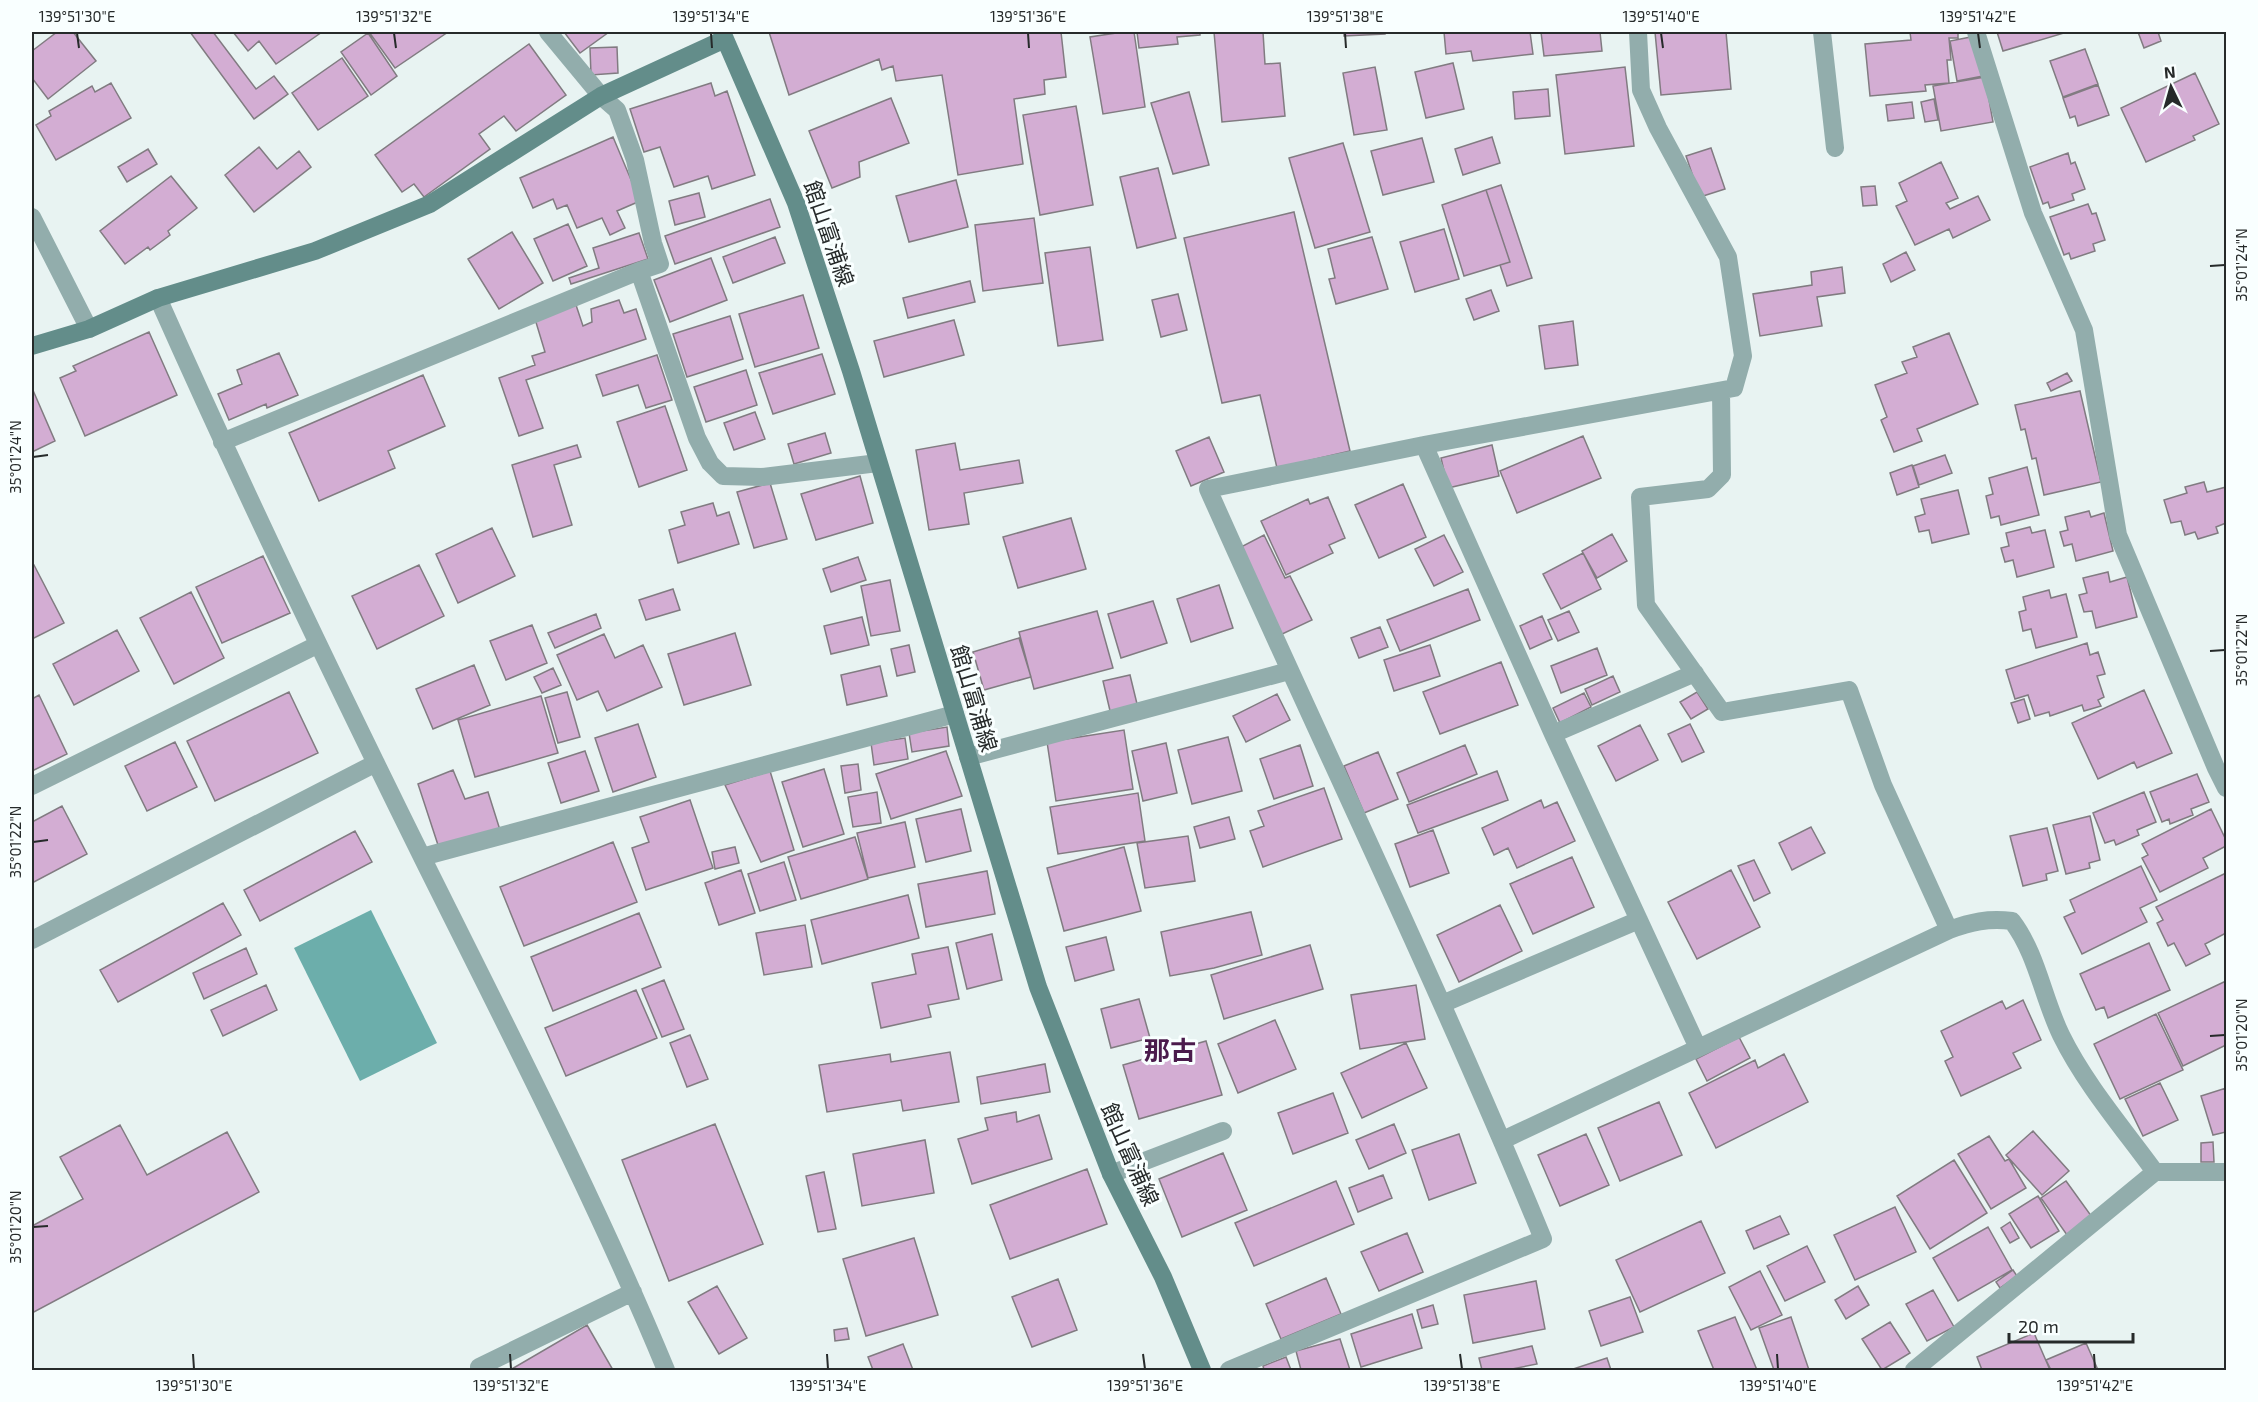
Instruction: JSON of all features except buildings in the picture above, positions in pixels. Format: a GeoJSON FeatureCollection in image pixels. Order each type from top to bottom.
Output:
{"type":"FeatureCollection","features":[{"type":"Feature","properties":{"kind":"main road"},"geometry":{"type":"LineString","coordinates":[[32,346],[89,328],[158,298],[315,251],[430,204],[601,96],[723,35]]}},
{"type":"Feature","properties":{"kind":"main road","name":"館山富浦線"},"geometry":{"type":"LineString","coordinates":[[723,35],[796,203],[1038,987],[1111,1174],[1163,1277],[1202,1371]]}},
{"type":"Feature","properties":{"kind":"street"},"geometry":{"type":"LineString","coordinates":[[222,442],[660,264],[653,243],[635,159],[616,110],[601,96],[548,32]]}},
{"type":"Feature","properties":{"kind":"street"},"geometry":{"type":"LineString","coordinates":[[1229,1371],[1543,1239],[1503,1140],[1208,489],[1424,445],[1734,388],[1743,356],[1728,257],[1658,128],[1641,90],[1638,32]]}},
{"type":"Feature","properties":{"kind":"street"},"geometry":{"type":"LineString","coordinates":[[1822,32],[1835,148]]}},
{"type":"Feature","properties":{"kind":"street"},"geometry":{"type":"LineString","coordinates":[[1976,32],[2033,213],[2084,330],[2118,535],[2226,788]]}},
{"type":"Feature","properties":{"kind":"street"},"geometry":{"type":"LineString","coordinates":[[32,218],[89,328]]}},
{"type":"Feature","properties":{"kind":"street"},"geometry":{"type":"LineString","coordinates":[[639,271],[697,438],[710,463],[723,476],[762,477],[878,463]]}},
{"type":"Feature","properties":{"kind":"street"},"geometry":{"type":"LineString","coordinates":[[158,298],[222,442],[317,645],[532,1077],[633,1292],[666,1371]]}},
{"type":"Feature","properties":{"kind":"street"},"geometry":{"type":"LineString","coordinates":[[1721,391],[1722,475],[1708,489],[1640,497],[1646,605],[1722,712],[1849,690],[1883,785],[1948,930]]}},
{"type":"Feature","properties":{"kind":"street"},"geometry":{"type":"LineString","coordinates":[[1424,445],[1553,734],[1698,1048]]}},
{"type":"Feature","properties":{"kind":"street"},"geometry":{"type":"LineString","coordinates":[[32,786],[317,645]]}},
{"type":"Feature","properties":{"kind":"street"},"geometry":{"type":"LineString","coordinates":[[968,757],[1289,671]]}},
{"type":"Feature","properties":{"kind":"street"},"geometry":{"type":"LineString","coordinates":[[1553,734],[1695,673]]}},
{"type":"Feature","properties":{"kind":"street"},"geometry":{"type":"LineString","coordinates":[[422,857],[955,714]]}},
{"type":"Feature","properties":{"kind":"street"},"geometry":{"type":"LineString","coordinates":[[32,940],[376,763]]}},
{"type":"Feature","properties":{"kind":"street"},"geometry":{"type":"LineString","coordinates":[[1503,1140],[1948,930],[1973,921],[1993,919],[2012,921],[2024,937],[2061,1035],[2089,1083],[2155,1172]]}},
{"type":"Feature","properties":{"kind":"street"},"geometry":{"type":"LineString","coordinates":[[1442,1004],[1639,920]]}},
{"type":"Feature","properties":{"kind":"street"},"geometry":{"type":"LineString","coordinates":[[1111,1174],[1223,1131]]}},
{"type":"Feature","properties":{"kind":"street"},"geometry":{"type":"LineString","coordinates":[[1914,1371],[2155,1172],[2226,1173]]}},
{"type":"Feature","properties":{"kind":"street"},"geometry":{"type":"LineString","coordinates":[[478,1367],[633,1292]]}},
{"type":"Feature","properties":{"kind":"water"},"geometry":{"type":"Polygon","coordinates":[[[371,910],[437,1043],[360,1081],[294,948],[371,910]]]}},
{"type":"Feature","properties":{"kind":"district","name":"那古"},"geometry":{"type":"Point","coordinates":[1170,1049]}}]}
